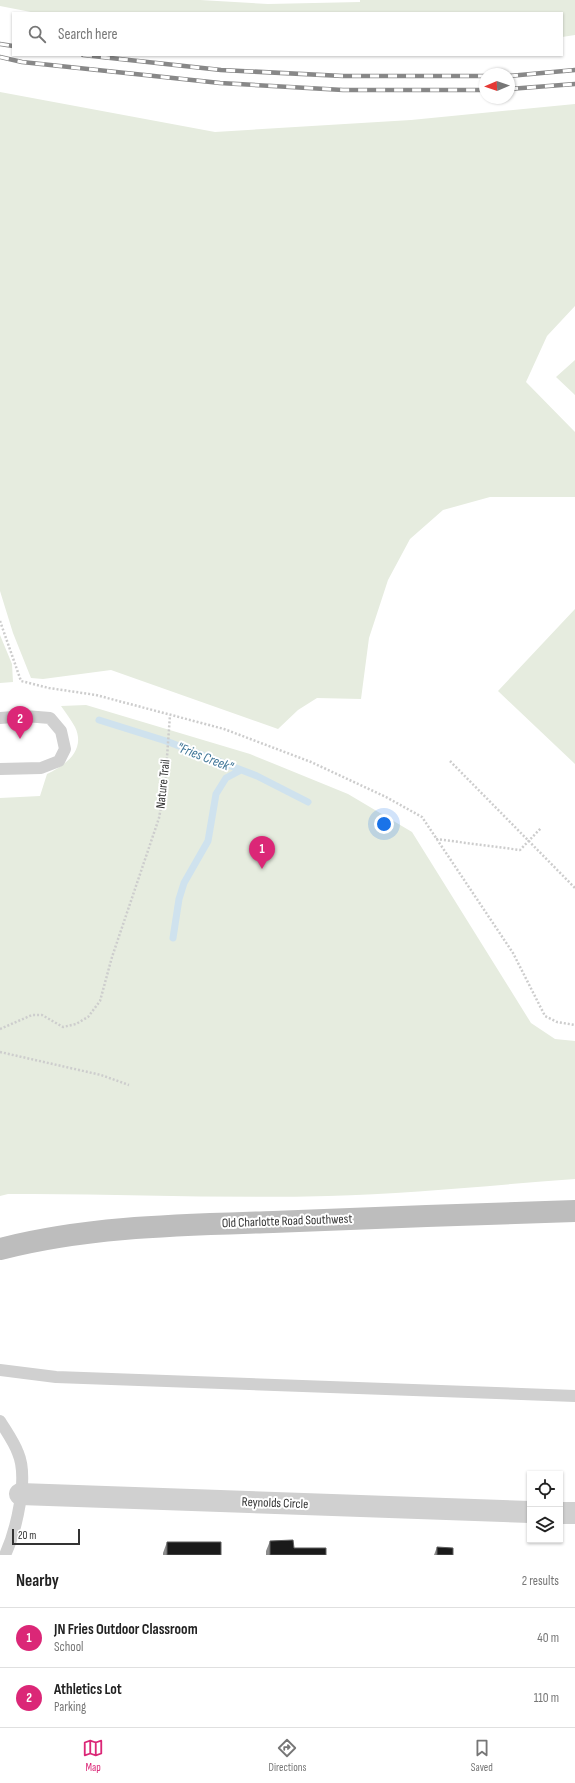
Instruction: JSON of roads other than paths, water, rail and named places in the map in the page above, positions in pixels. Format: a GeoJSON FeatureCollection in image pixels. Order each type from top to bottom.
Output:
{"type":"FeatureCollection","features":[{"type":"Feature","properties":{"kind":"main road","name":"Old Charlotte Road Southwest"},"geometry":{"type":"LineString","coordinates":[[0,1249],[28,1242],[113,1229],[196,1224],[575,1211]]}},
{"type":"Feature","properties":{"kind":"street","name":"Reynolds Circle"},"geometry":{"type":"LineString","coordinates":[[20,1494],[527,1512]]}},
{"type":"Feature","properties":{"kind":"street"},"geometry":{"type":"LineString","coordinates":[[563,1513],[575,1513]]}},
{"type":"Feature","properties":{"kind":"lane"},"geometry":{"type":"LineString","coordinates":[[0,718],[26,716],[50,718],[61,731],[65,749],[59,761],[41,768],[0,769]]}},
{"type":"Feature","properties":{"kind":"lane"},"geometry":{"type":"LineString","coordinates":[[0,1370],[56,1377],[575,1396]]}},
{"type":"Feature","properties":{"kind":"lane"},"geometry":{"type":"LineString","coordinates":[[0,1421],[19,1454],[21,1470],[18,1514],[12,1541],[5,1555]]}},
{"type":"Feature","properties":{"kind":"waterway","name":"\"Fries Creek\""},"geometry":{"type":"LineString","coordinates":[[99,720],[166,741],[257,776],[308,802]]}},
{"type":"Feature","properties":{"kind":"waterway"},"geometry":{"type":"LineString","coordinates":[[173,938],[179,899],[184,883],[208,841],[216,794],[226,778],[241,770]]}},
{"type":"Feature","properties":{"kind":"railway"},"geometry":{"type":"LineString","coordinates":[[0,44],[12,46]]}},
{"type":"Feature","properties":{"kind":"railway"},"geometry":{"type":"LineString","coordinates":[[92,56],[221,70],[343,76],[479,76]]}},
{"type":"Feature","properties":{"kind":"railway"},"geometry":{"type":"LineString","coordinates":[[0,57],[22,62],[220,83],[343,90],[479,90]]}},
{"type":"Feature","properties":{"kind":"railway"},"geometry":{"type":"LineString","coordinates":[[515,75],[575,70]]}},
{"type":"Feature","properties":{"kind":"railway"},"geometry":{"type":"LineString","coordinates":[[515,89],[575,84]]}},
{"type":"Feature","properties":{"kind":"place","name":"Athletics Lot"},"geometry":{"type":"Point","coordinates":[20,739]}},
{"type":"Feature","properties":{"kind":"place","name":"JN Fries Outdoor Classroom"},"geometry":{"type":"Point","coordinates":[262,869]}}]}
